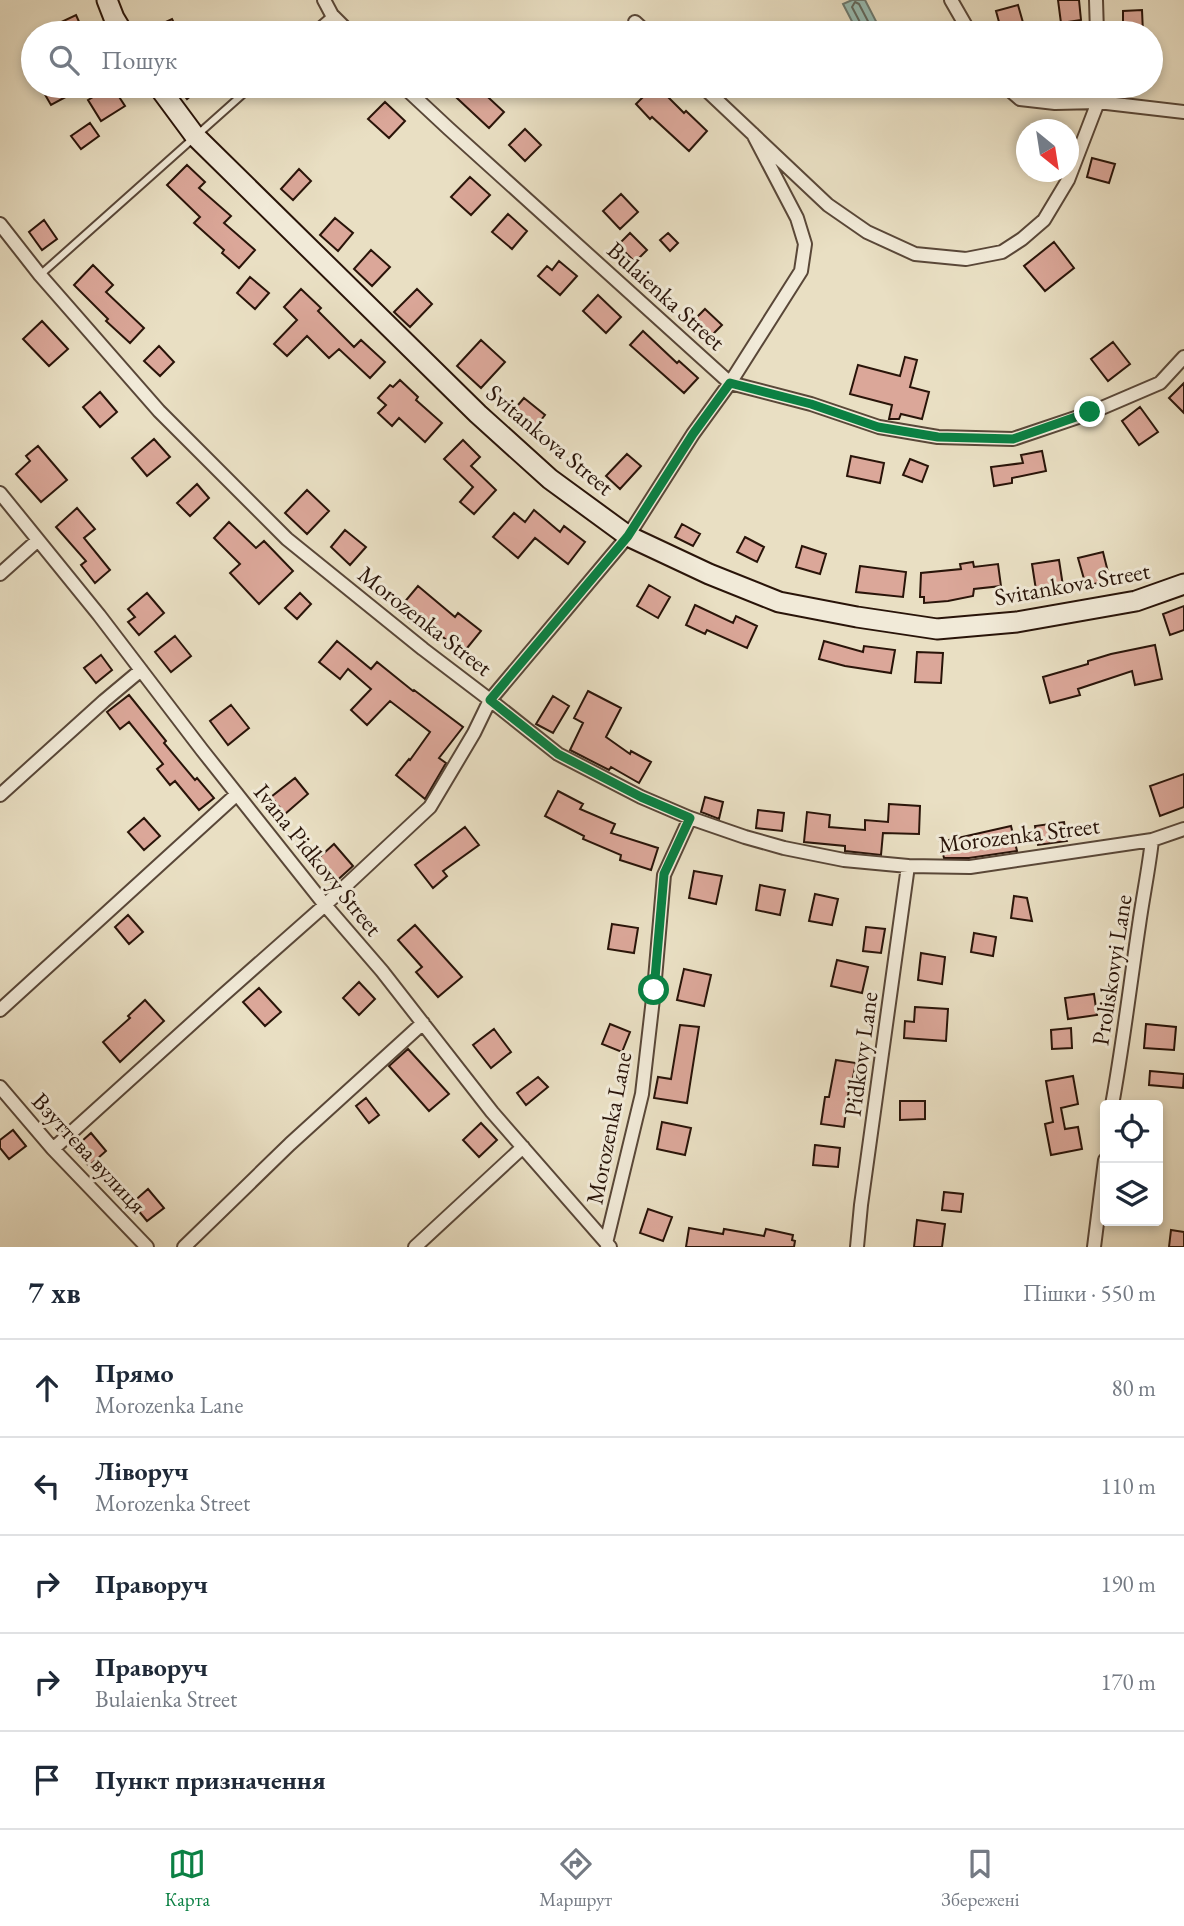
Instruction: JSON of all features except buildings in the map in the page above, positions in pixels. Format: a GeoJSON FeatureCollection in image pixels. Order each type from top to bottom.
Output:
{"type":"FeatureCollection","features":[{"type":"Feature","properties":{"kind":"street"},"geometry":{"type":"LineString","coordinates":[[107,0],[116,21]]}},
{"type":"Feature","properties":{"kind":"street"},"geometry":{"type":"LineString","coordinates":[[324,0],[338,21]]}},
{"type":"Feature","properties":{"kind":"street"},"geometry":{"type":"LineString","coordinates":[[951,0],[963,21]]}},
{"type":"Feature","properties":{"kind":"street"},"geometry":{"type":"LineString","coordinates":[[1096,0],[1097,21]]}},
{"type":"Feature","properties":{"kind":"street","name":"Svitankova Street"},"geometry":{"type":"LineString","coordinates":[[167,98],[195,136],[478,414],[550,479],[628,536],[709,574],[779,602],[937,629],[1017,622],[1122,604],[1184,584]]}},
{"type":"Feature","properties":{"kind":"street","name":"Bulaienka Street"},"geometry":{"type":"LineString","coordinates":[[416,98],[730,383],[811,404],[878,427],[938,437],[1013,439],[1090,412],[1160,383],[1184,357]]}},
{"type":"Feature","properties":{"kind":"street"},"geometry":{"type":"LineString","coordinates":[[715,98],[828,205],[867,233],[915,254],[966,260],[1002,252],[1044,220],[1068,180],[1098,98]]}},
{"type":"Feature","properties":{"kind":"street"},"geometry":{"type":"LineString","coordinates":[[1019,98],[1055,103],[1098,102],[1184,112]]}},
{"type":"Feature","properties":{"kind":"street"},"geometry":{"type":"LineString","coordinates":[[53,1149],[430,807],[474,733],[490,700],[628,536],[801,271],[806,244],[797,218],[753,134]]}},
{"type":"Feature","properties":{"kind":"street","name":"Morozenka Street"},"geometry":{"type":"LineString","coordinates":[[0,224],[40,275],[159,411],[287,539],[558,754],[641,797],[690,818],[784,848],[844,860],[908,866],[970,867],[1152,840],[1184,829]]}},
{"type":"Feature","properties":{"kind":"street","name":"Ivana Pidkovy Street"},"geometry":{"type":"LineString","coordinates":[[0,493],[492,1112],[608,1245]]}},
{"type":"Feature","properties":{"kind":"street"},"geometry":{"type":"LineString","coordinates":[[0,574],[38,540]]}},
{"type":"Feature","properties":{"kind":"street"},"geometry":{"type":"LineString","coordinates":[[0,795],[141,670]]}},
{"type":"Feature","properties":{"kind":"street"},"geometry":{"type":"LineString","coordinates":[[0,1010],[237,794]]}},
{"type":"Feature","properties":{"kind":"street","name":"Morozenka Lane"},"geometry":{"type":"LineString","coordinates":[[608,1245],[642,1094],[664,874],[690,818]]}},
{"type":"Feature","properties":{"kind":"street","name":"Proliskovyi Lane"},"geometry":{"type":"LineString","coordinates":[[1113,1100],[1152,840]]}},
{"type":"Feature","properties":{"kind":"street","name":"Pidkovy Lane"},"geometry":{"type":"LineString","coordinates":[[857,1247],[908,866]]}},
{"type":"Feature","properties":{"kind":"street"},"geometry":{"type":"LineString","coordinates":[[184,1247],[290,1144],[423,1023]]}},
{"type":"Feature","properties":{"kind":"street","name":"Взуттєва вулиця"},"geometry":{"type":"LineString","coordinates":[[0,1087],[53,1149],[147,1247]]}},
{"type":"Feature","properties":{"kind":"street"},"geometry":{"type":"LineString","coordinates":[[415,1247],[523,1147]]}},
{"type":"Feature","properties":{"kind":"street"},"geometry":{"type":"LineString","coordinates":[[1094,1247],[1105,1163]]}},
{"type":"Feature","properties":{"kind":"lane"},"geometry":{"type":"LineString","coordinates":[[325,21],[332,15]]}},
{"type":"Feature","properties":{"kind":"lane"},"geometry":{"type":"LineString","coordinates":[[40,275],[238,98]]}},
{"type":"Feature","properties":{"kind":"water"},"geometry":{"type":"Polygon","coordinates":[[[852,0],[865,0],[876,21],[852,21],[843,4],[852,0]]]}},
{"type":"Feature","properties":{"kind":"route"},"geometry":{"type":"LineString","coordinates":[[654,990],[664,874],[690,818],[641,797],[558,754],[490,700],[628,536],[693,434],[730,383],[811,404],[878,427],[938,437],[1013,439],[1090,412]]}}]}
